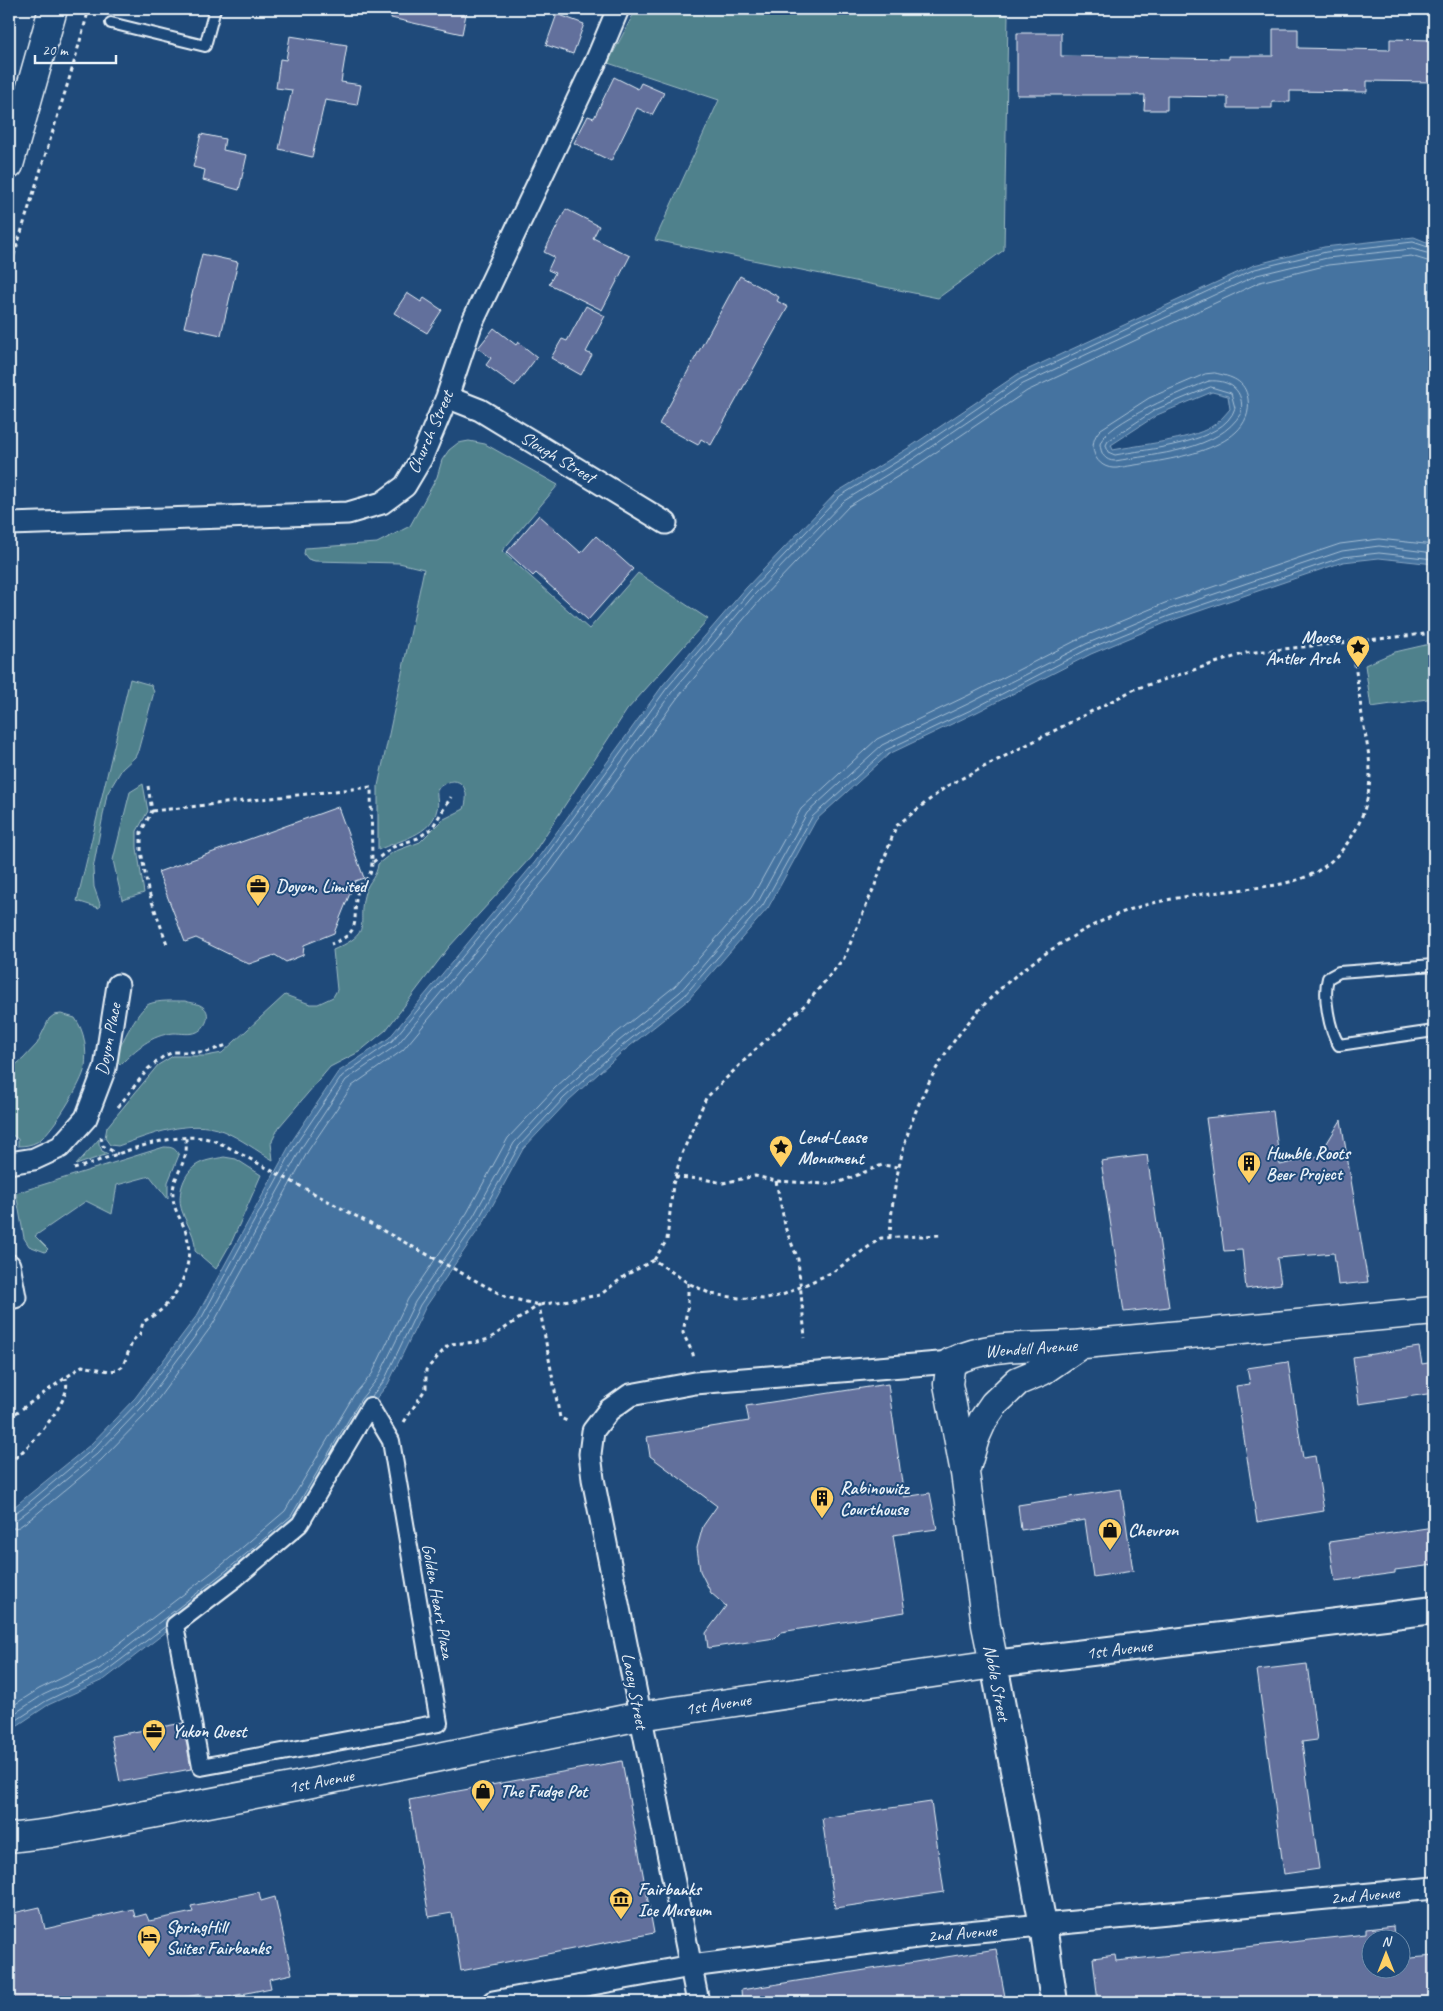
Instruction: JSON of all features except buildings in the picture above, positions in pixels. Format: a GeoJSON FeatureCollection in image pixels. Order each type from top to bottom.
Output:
{"type":"FeatureCollection","features":[{"type":"Feature","properties":{"kind":"main road"},"geometry":{"type":"LineString","coordinates":[[9,166],[53,9]]}},
{"type":"Feature","properties":{"kind":"main road","name":"Wendell Avenue"},"geometry":{"type":"LineString","coordinates":[[951,1362],[982,1350],[1016,1346],[1080,1345],[1434,1312]]}},
{"type":"Feature","properties":{"kind":"main road"},"geometry":{"type":"LineString","coordinates":[[965,1472],[975,1438],[983,1420],[994,1404],[1018,1381],[1042,1371],[1080,1345]]}},
{"type":"Feature","properties":{"kind":"main road","name":"Noble Street"},"geometry":{"type":"LineString","coordinates":[[951,1362],[948,1384],[965,1472],[984,1616],[994,1664]]}},
{"type":"Feature","properties":{"kind":"main road","name":"1st Avenue"},"geometry":{"type":"LineString","coordinates":[[9,1838],[61,1831],[302,1785],[640,1716],[994,1664]]}},
{"type":"Feature","properties":{"kind":"street","name":"Church Street"},"geometry":{"type":"LineString","coordinates":[[9,524],[348,512],[382,503],[405,486],[417,466],[447,397],[471,325],[597,58],[618,9]]}},
{"type":"Feature","properties":{"kind":"street","name":"Slough Street"},"geometry":{"type":"LineString","coordinates":[[447,397],[480,410],[666,523]]}},
{"type":"Feature","properties":{"kind":"street","name":"Doyon Place"},"geometry":{"type":"LineString","coordinates":[[9,1163],[34,1159],[60,1147],[86,1118],[105,1068],[118,985]]}},
{"type":"Feature","properties":{"kind":"street"},"geometry":{"type":"LineString","coordinates":[[9,1266],[15,1297]]}},
{"type":"Feature","properties":{"kind":"street","name":"Wendell Avenue"},"geometry":{"type":"LineString","coordinates":[[630,1395],[695,1383],[951,1362]]}},
{"type":"Feature","properties":{"kind":"street","name":"Lacey Street"},"geometry":{"type":"LineString","coordinates":[[630,1395],[609,1410],[593,1431],[590,1454],[593,1479],[698,2002]]}},
{"type":"Feature","properties":{"kind":"street","name":"Golden Heart Plaza"},"geometry":{"type":"LineString","coordinates":[[370,1406],[391,1441],[439,1723],[202,1767],[175,1625],[235,1579],[300,1524],[370,1406]]}},
{"type":"Feature","properties":{"kind":"street","name":"1st Avenue"},"geometry":{"type":"LineString","coordinates":[[994,1664],[1434,1610]]}},
{"type":"Feature","properties":{"kind":"street","name":"Noble Street"},"geometry":{"type":"LineString","coordinates":[[994,1664],[1043,1925],[1054,2002]]}},
{"type":"Feature","properties":{"kind":"street","name":"2nd Avenue"},"geometry":{"type":"LineString","coordinates":[[500,2002],[691,1966],[925,1936],[1434,1888]]}},
{"type":"Feature","properties":{"kind":"lane"},"geometry":{"type":"LineString","coordinates":[[111,23],[205,46],[214,9]]}},
{"type":"Feature","properties":{"kind":"lane"},"geometry":{"type":"LineString","coordinates":[[1434,965],[1339,972],[1328,978],[1325,989],[1333,1036],[1339,1045],[1434,1031]]}},
{"type":"Feature","properties":{"kind":"path"},"geometry":{"type":"LineString","coordinates":[[9,271],[72,73],[89,9]]}},
{"type":"Feature","properties":{"kind":"path"},"geometry":{"type":"LineString","coordinates":[[68,1171],[166,1139],[206,1138],[226,1146],[506,1298],[539,1305],[600,1295],[626,1275],[654,1260],[667,1240],[675,1177],[681,1156],[706,1098],[755,1050],[807,1004],[844,958],[875,884],[896,826],[903,820],[947,786],[1135,688],[1246,653],[1434,633]]}},
{"type":"Feature","properties":{"kind":"path"},"geometry":{"type":"LineString","coordinates":[[890,1238],[891,1210],[897,1167],[908,1133],[935,1070],[973,1016],[997,991],[1024,968],[1083,930],[1132,909],[1174,899],[1277,885],[1296,880],[1315,873],[1331,862],[1345,847],[1356,829],[1364,810],[1370,773],[1352,641]]}},
{"type":"Feature","properties":{"kind":"path"},"geometry":{"type":"LineString","coordinates":[[148,786],[152,811],[141,832],[141,851],[148,890],[167,944]]}},
{"type":"Feature","properties":{"kind":"path"},"geometry":{"type":"LineString","coordinates":[[152,811],[371,787],[372,862],[370,874],[359,887],[354,906],[356,920],[353,929],[345,939],[331,944]]}},
{"type":"Feature","properties":{"kind":"path"},"geometry":{"type":"LineString","coordinates":[[372,862],[393,847],[418,838],[432,828],[451,798]]}},
{"type":"Feature","properties":{"kind":"path"},"geometry":{"type":"LineString","coordinates":[[114,1112],[148,1069],[164,1056],[174,1052],[207,1052],[227,1045]]}},
{"type":"Feature","properties":{"kind":"path"},"geometry":{"type":"LineString","coordinates":[[102,1132],[101,1142],[103,1146],[119,1155]]}},
{"type":"Feature","properties":{"kind":"path"},"geometry":{"type":"LineString","coordinates":[[9,1418],[82,1366],[109,1371],[118,1370],[123,1366],[133,1340],[140,1334],[143,1322],[162,1310],[178,1289],[187,1272],[189,1250],[186,1231],[177,1216],[172,1198],[177,1172],[185,1156],[186,1137]]}},
{"type":"Feature","properties":{"kind":"path"},"geometry":{"type":"LineString","coordinates":[[675,1177],[703,1178],[723,1183],[754,1176],[776,1181],[826,1184],[840,1182],[882,1165],[897,1167]]}},
{"type":"Feature","properties":{"kind":"path"},"geometry":{"type":"LineString","coordinates":[[776,1181],[786,1230],[798,1259],[805,1338]]}},
{"type":"Feature","properties":{"kind":"path"},"geometry":{"type":"LineString","coordinates":[[654,1260],[688,1283],[711,1294],[748,1299],[767,1299],[785,1294],[833,1272],[881,1238],[941,1235]]}},
{"type":"Feature","properties":{"kind":"path"},"geometry":{"type":"LineString","coordinates":[[688,1283],[688,1304],[683,1333],[693,1354],[695,1383]]}},
{"type":"Feature","properties":{"kind":"path"},"geometry":{"type":"LineString","coordinates":[[539,1305],[560,1418],[572,1423]]}},
{"type":"Feature","properties":{"kind":"path"},"geometry":{"type":"LineString","coordinates":[[391,1441],[426,1388],[426,1370],[449,1344],[478,1342],[489,1338],[539,1305]]}},
{"type":"Feature","properties":{"kind":"path"},"geometry":{"type":"LineString","coordinates":[[9,1463],[33,1441],[55,1412],[65,1396],[67,1389],[66,1378]]}},
{"type":"Feature","properties":{"kind":"green space"},"geometry":{"type":"Polygon","coordinates":[[[636,9],[934,9],[1008,15],[1004,250],[938,298],[655,240],[719,100],[608,63],[636,9]]]}},
{"type":"Feature","properties":{"kind":"green space"},"geometry":{"type":"Polygon","coordinates":[[[469,441],[485,444],[558,485],[502,551],[589,629],[638,573],[708,619],[627,710],[531,857],[449,947],[386,1030],[359,1052],[330,1067],[279,1127],[271,1143],[273,1160],[229,1134],[210,1127],[183,1127],[143,1137],[118,1146],[110,1145],[105,1138],[107,1127],[158,1065],[173,1056],[206,1056],[222,1053],[285,995],[310,1004],[318,1004],[333,997],[337,990],[333,950],[355,938],[359,932],[365,892],[376,872],[378,864],[393,852],[420,842],[442,820],[464,809],[466,794],[461,784],[451,781],[444,784],[437,789],[437,809],[429,825],[414,836],[378,850],[378,786],[424,569],[399,563],[315,561],[308,559],[304,554],[305,548],[377,543],[410,526],[437,477],[442,460],[449,450],[458,443],[469,441]]]}},
{"type":"Feature","properties":{"kind":"green space"},"geometry":{"type":"Polygon","coordinates":[[[1434,643],[1434,698],[1371,707],[1365,665],[1395,652],[1434,643]]]}},
{"type":"Feature","properties":{"kind":"green space"},"geometry":{"type":"Polygon","coordinates":[[[130,679],[151,685],[154,692],[138,751],[135,757],[122,769],[107,794],[93,869],[94,887],[100,904],[99,908],[77,901],[130,679]]]}},
{"type":"Feature","properties":{"kind":"green space"},"geometry":{"type":"Polygon","coordinates":[[[143,784],[148,811],[137,831],[137,848],[144,893],[122,900],[113,860],[130,792],[143,784]]]}},
{"type":"Feature","properties":{"kind":"green space"},"geometry":{"type":"Polygon","coordinates":[[[185,1001],[199,1005],[206,1010],[207,1020],[200,1030],[192,1033],[166,1034],[158,1037],[138,1048],[121,1064],[115,1062],[128,1031],[144,1007],[157,1002],[185,1001]]]}},
{"type":"Feature","properties":{"kind":"green space"},"geometry":{"type":"Polygon","coordinates":[[[61,1014],[75,1018],[81,1029],[86,1054],[83,1074],[66,1107],[43,1137],[32,1144],[18,1146],[18,1139],[9,1133],[9,1070],[37,1044],[49,1019],[54,1015],[61,1014]]]}},
{"type":"Feature","properties":{"kind":"green space"},"geometry":{"type":"Polygon","coordinates":[[[99,1139],[102,1151],[108,1154],[76,1165],[99,1139]]]}},
{"type":"Feature","properties":{"kind":"green space"},"geometry":{"type":"Polygon","coordinates":[[[164,1147],[173,1148],[179,1155],[168,1182],[168,1199],[150,1176],[117,1185],[112,1214],[86,1201],[35,1236],[48,1249],[45,1252],[29,1246],[24,1238],[16,1193],[164,1147]]]}},
{"type":"Feature","properties":{"kind":"green space"},"geometry":{"type":"Polygon","coordinates":[[[224,1157],[236,1159],[261,1175],[232,1241],[216,1269],[195,1251],[193,1235],[184,1216],[180,1193],[187,1175],[195,1166],[205,1161],[224,1157]]]}},
{"type":"Feature","properties":{"kind":"water"},"geometry":{"type":"Polygon","coordinates":[[[1414,237],[1434,245],[1434,564],[1379,558],[1343,562],[1170,621],[1091,654],[889,754],[816,820],[768,908],[688,1000],[621,1053],[568,1101],[523,1149],[483,1223],[425,1308],[388,1384],[370,1406],[300,1524],[105,1679],[48,1705],[9,1731],[9,1511],[90,1445],[135,1398],[198,1314],[292,1141],[338,1072],[389,1038],[535,862],[663,685],[746,588],[837,492],[910,447],[1018,374],[1254,265],[1324,247],[1414,237]],[[1212,392],[1157,415],[1111,445],[1113,450],[1164,442],[1202,432],[1216,423],[1230,409],[1228,396],[1212,392]]]}},
{"type":"Feature","properties":{"kind":"place","name":"Moose Antler Arch"},"geometry":{"type":"Point","coordinates":[1358,668]}},
{"type":"Feature","properties":{"kind":"place","name":"Doyon, Limited"},"geometry":{"type":"Point","coordinates":[258,907]}},
{"type":"Feature","properties":{"kind":"place","name":"Lend-Lease Monument"},"geometry":{"type":"Point","coordinates":[781,1168]}},
{"type":"Feature","properties":{"kind":"place","name":"Humble Roots Beer Project"},"geometry":{"type":"Point","coordinates":[1249,1184]}},
{"type":"Feature","properties":{"kind":"place","name":"Rabinowitz Courthouse"},"geometry":{"type":"Point","coordinates":[822,1519]}},
{"type":"Feature","properties":{"kind":"place","name":"Chevron"},"geometry":{"type":"Point","coordinates":[1110,1551]}},
{"type":"Feature","properties":{"kind":"place","name":"Yukon Quest"},"geometry":{"type":"Point","coordinates":[154,1752]}},
{"type":"Feature","properties":{"kind":"place","name":"The Fudge Pot"},"geometry":{"type":"Point","coordinates":[483,1812]}},
{"type":"Feature","properties":{"kind":"place","name":"Fairbanks Ice Museum"},"geometry":{"type":"Point","coordinates":[621,1920]}},
{"type":"Feature","properties":{"kind":"place","name":"SpringHill Suites Fairbanks"},"geometry":{"type":"Point","coordinates":[149,1958]}}]}
